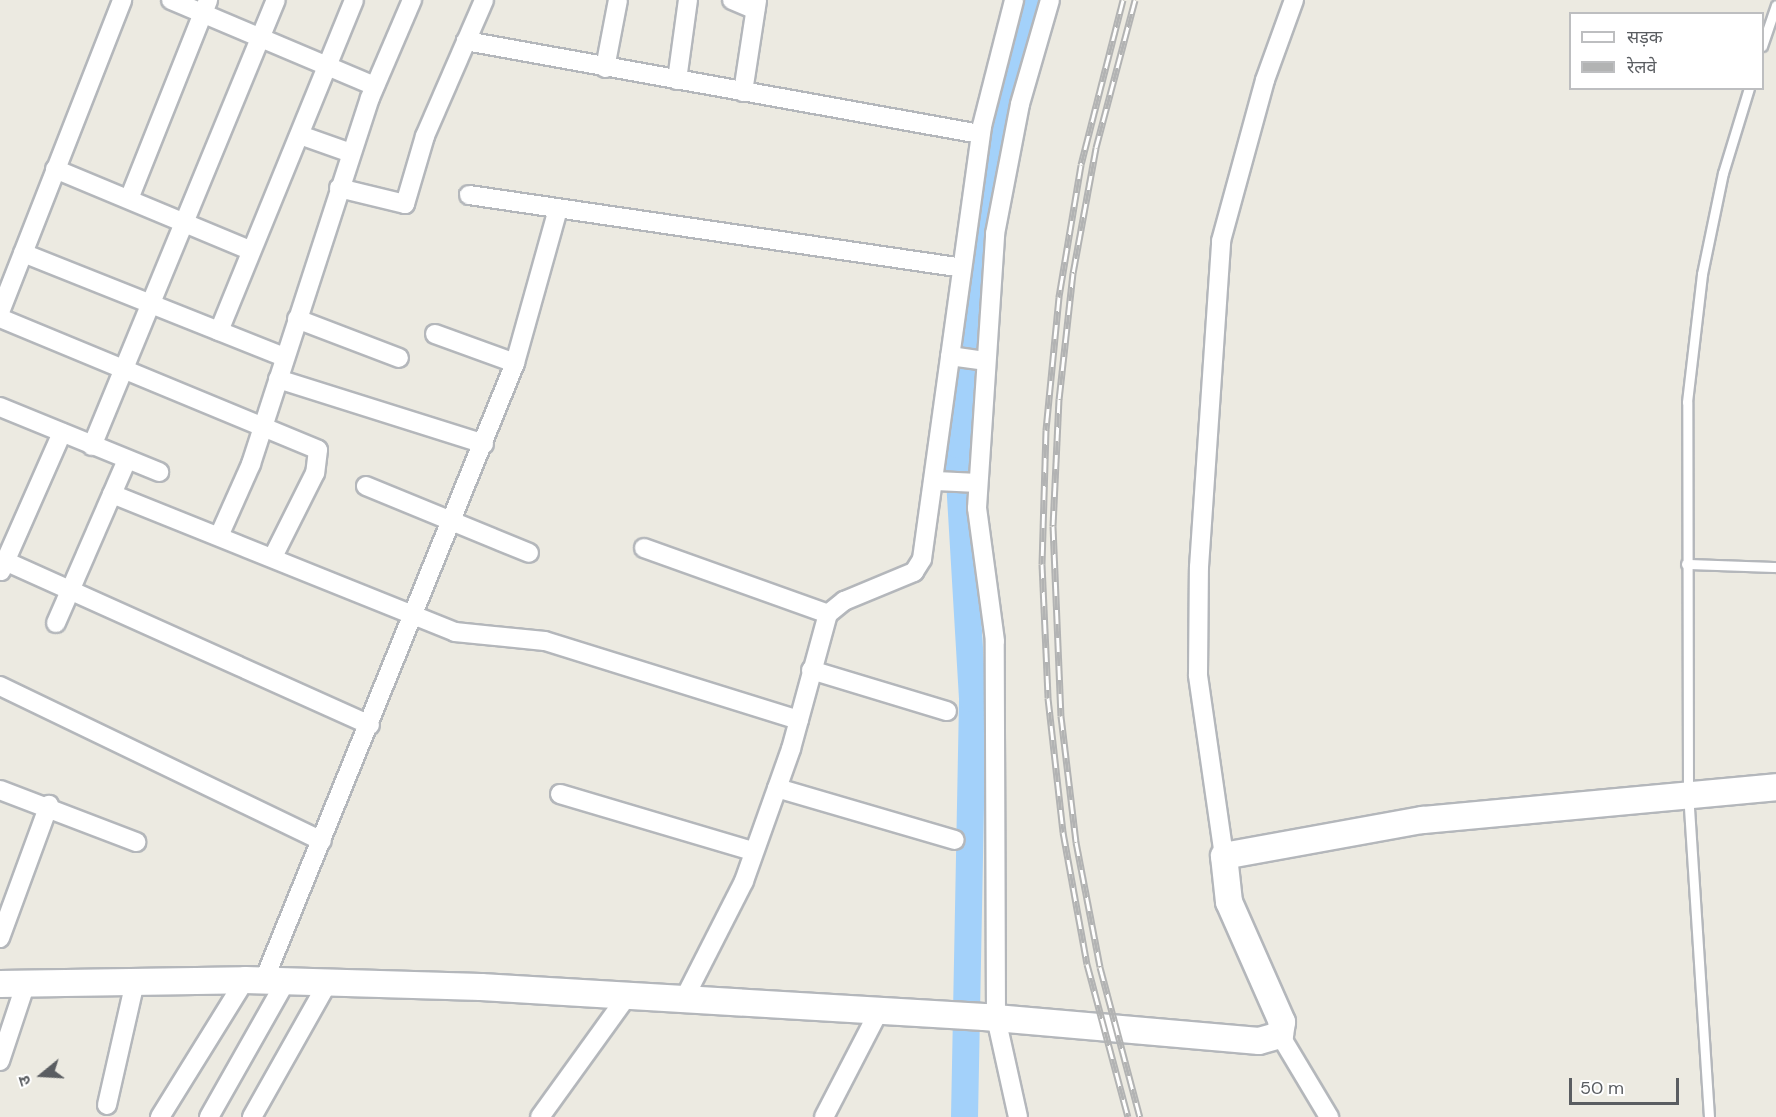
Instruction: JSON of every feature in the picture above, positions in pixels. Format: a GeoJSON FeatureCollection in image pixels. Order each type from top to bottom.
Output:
{"type":"FeatureCollection","features":[{"type":"Feature","properties":{"kind":"street"},"geometry":{"type":"LineString","coordinates":[[0,312],[122,0]]}},
{"type":"Feature","properties":{"kind":"street"},"geometry":{"type":"LineString","coordinates":[[171,0],[205,7],[261,38],[375,86]]}},
{"type":"Feature","properties":{"kind":"street"},"geometry":{"type":"LineString","coordinates":[[92,446],[276,0]]}},
{"type":"Feature","properties":{"kind":"street"},"geometry":{"type":"LineString","coordinates":[[219,331],[250,250],[300,135],[354,0]]}},
{"type":"Feature","properties":{"kind":"street"},"geometry":{"type":"LineString","coordinates":[[219,536],[263,426],[339,188],[375,86],[412,0]]}},
{"type":"Feature","properties":{"kind":"street"},"geometry":{"type":"LineString","coordinates":[[339,188],[405,204],[425,136],[484,0]]}},
{"type":"Feature","properties":{"kind":"street"},"geometry":{"type":"LineString","coordinates":[[605,68],[618,0]]}},
{"type":"Feature","properties":{"kind":"street"},"geometry":{"type":"LineString","coordinates":[[677,80],[687,0]]}},
{"type":"Feature","properties":{"kind":"street"},"geometry":{"type":"LineString","coordinates":[[732,0],[756,5],[743,92]]}},
{"type":"Feature","properties":{"kind":"street"},"geometry":{"type":"LineString","coordinates":[[684,999],[753,851],[777,788],[799,720],[828,614],[918,567],[936,480],[959,267],[980,134],[1014,0]]}},
{"type":"Feature","properties":{"kind":"street"},"geometry":{"type":"LineString","coordinates":[[1018,1117],[990,1018],[994,641],[978,483],[995,234],[1020,104],[1050,0]]}},
{"type":"Feature","properties":{"kind":"street"},"geometry":{"type":"LineString","coordinates":[[1294,0],[1265,80],[1221,241],[1199,567],[1198,675],[1229,903],[1280,1013],[1280,1035],[1329,1117]]}},
{"type":"Feature","properties":{"kind":"street"},"geometry":{"type":"LineString","coordinates":[[129,199],[205,7]]}},
{"type":"Feature","properties":{"kind":"street"},"geometry":{"type":"LineString","coordinates":[[466,41],[605,68],[980,134]]}},
{"type":"Feature","properties":{"kind":"street"},"geometry":{"type":"LineString","coordinates":[[300,135],[351,153]]}},
{"type":"Feature","properties":{"kind":"street"},"geometry":{"type":"LineString","coordinates":[[55,169],[185,221],[250,250]]}},
{"type":"Feature","properties":{"kind":"street"},"geometry":{"type":"LineString","coordinates":[[974,174],[1006,177]]}},
{"type":"Feature","properties":{"kind":"street"},"geometry":{"type":"LineString","coordinates":[[469,195],[959,267]]}},
{"type":"Feature","properties":{"kind":"street"},"geometry":{"type":"LineString","coordinates":[[209,1117],[417,613],[484,444],[515,363],[558,209]]}},
{"type":"Feature","properties":{"kind":"street"},"geometry":{"type":"LineString","coordinates":[[23,253],[285,357]]}},
{"type":"Feature","properties":{"kind":"street"},"geometry":{"type":"LineString","coordinates":[[0,318],[312,445],[319,459],[273,557]]}},
{"type":"Feature","properties":{"kind":"street"},"geometry":{"type":"LineString","coordinates":[[297,319],[399,358]]}},
{"type":"Feature","properties":{"kind":"street"},"geometry":{"type":"LineString","coordinates":[[435,334],[515,363]]}},
{"type":"Feature","properties":{"kind":"street"},"geometry":{"type":"LineString","coordinates":[[950,356],[986,361]]}},
{"type":"Feature","properties":{"kind":"street"},"geometry":{"type":"LineString","coordinates":[[278,379],[484,444]]}},
{"type":"Feature","properties":{"kind":"street"},"geometry":{"type":"LineString","coordinates":[[0,407],[159,472]]}},
{"type":"Feature","properties":{"kind":"street"},"geometry":{"type":"LineString","coordinates":[[62,433],[2,567],[70,590],[370,725]]}},
{"type":"Feature","properties":{"kind":"street"},"geometry":{"type":"LineString","coordinates":[[56,622],[127,460]]}},
{"type":"Feature","properties":{"kind":"street"},"geometry":{"type":"LineString","coordinates":[[936,480],[978,483]]}},
{"type":"Feature","properties":{"kind":"street"},"geometry":{"type":"LineString","coordinates":[[366,486],[529,553]]}},
{"type":"Feature","properties":{"kind":"street"},"geometry":{"type":"LineString","coordinates":[[112,494],[417,613],[463,635],[545,641],[799,720]]}},
{"type":"Feature","properties":{"kind":"street"},"geometry":{"type":"LineString","coordinates":[[644,548],[828,614]]}},
{"type":"Feature","properties":{"kind":"street"},"geometry":{"type":"LineString","coordinates":[[811,670],[947,711]]}},
{"type":"Feature","properties":{"kind":"street"},"geometry":{"type":"LineString","coordinates":[[0,686],[322,841]]}},
{"type":"Feature","properties":{"kind":"street"},"geometry":{"type":"LineString","coordinates":[[1224,856],[1423,820],[1776,787]]}},
{"type":"Feature","properties":{"kind":"street"},"geometry":{"type":"LineString","coordinates":[[777,788],[955,840]]}},
{"type":"Feature","properties":{"kind":"street"},"geometry":{"type":"LineString","coordinates":[[0,790],[49,805],[136,842]]}},
{"type":"Feature","properties":{"kind":"street"},"geometry":{"type":"LineString","coordinates":[[560,794],[753,851]]}},
{"type":"Feature","properties":{"kind":"street"},"geometry":{"type":"LineString","coordinates":[[0,938],[49,805]]}},
{"type":"Feature","properties":{"kind":"street"},"geometry":{"type":"LineString","coordinates":[[0,984],[265,980],[328,982],[628,996],[949,1015],[1259,1041],[1280,1035]]}},
{"type":"Feature","properties":{"kind":"street"},"geometry":{"type":"LineString","coordinates":[[160,1117],[265,980]]}},
{"type":"Feature","properties":{"kind":"street"},"geometry":{"type":"LineString","coordinates":[[107,1106],[135,981]]}},
{"type":"Feature","properties":{"kind":"street"},"geometry":{"type":"LineString","coordinates":[[252,1117],[328,982]]}},
{"type":"Feature","properties":{"kind":"street"},"geometry":{"type":"LineString","coordinates":[[0,1061],[26,983]]}},
{"type":"Feature","properties":{"kind":"street"},"geometry":{"type":"LineString","coordinates":[[540,1117],[628,996]]}},
{"type":"Feature","properties":{"kind":"street"},"geometry":{"type":"LineString","coordinates":[[824,1117],[879,1011]]}},
{"type":"Feature","properties":{"kind":"lane"},"geometry":{"type":"LineString","coordinates":[[1764,40],[1776,5]]}},
{"type":"Feature","properties":{"kind":"lane"},"geometry":{"type":"LineString","coordinates":[[1709,1117],[1688,794],[1687,402],[1702,274],[1723,173],[1748,90]]}},
{"type":"Feature","properties":{"kind":"lane"},"geometry":{"type":"LineString","coordinates":[[1686,564],[1776,567]]}},
{"type":"Feature","properties":{"kind":"waterway"},"geometry":{"type":"LineString","coordinates":[[964,1117],[972,698],[957,444],[978,241],[1009,86],[1033,0]]}},
{"type":"Feature","properties":{"kind":"railway"},"geometry":{"type":"LineString","coordinates":[[1123,0],[1081,165],[1059,297],[1046,430],[1042,564],[1048,698],[1063,832],[1087,964],[1128,1117]]}},
{"type":"Feature","properties":{"kind":"railway"},"geometry":{"type":"LineString","coordinates":[[1135,0],[1096,148],[1073,273],[1059,399],[1053,526],[1061,716],[1076,842],[1100,967],[1140,1117]]}}]}
